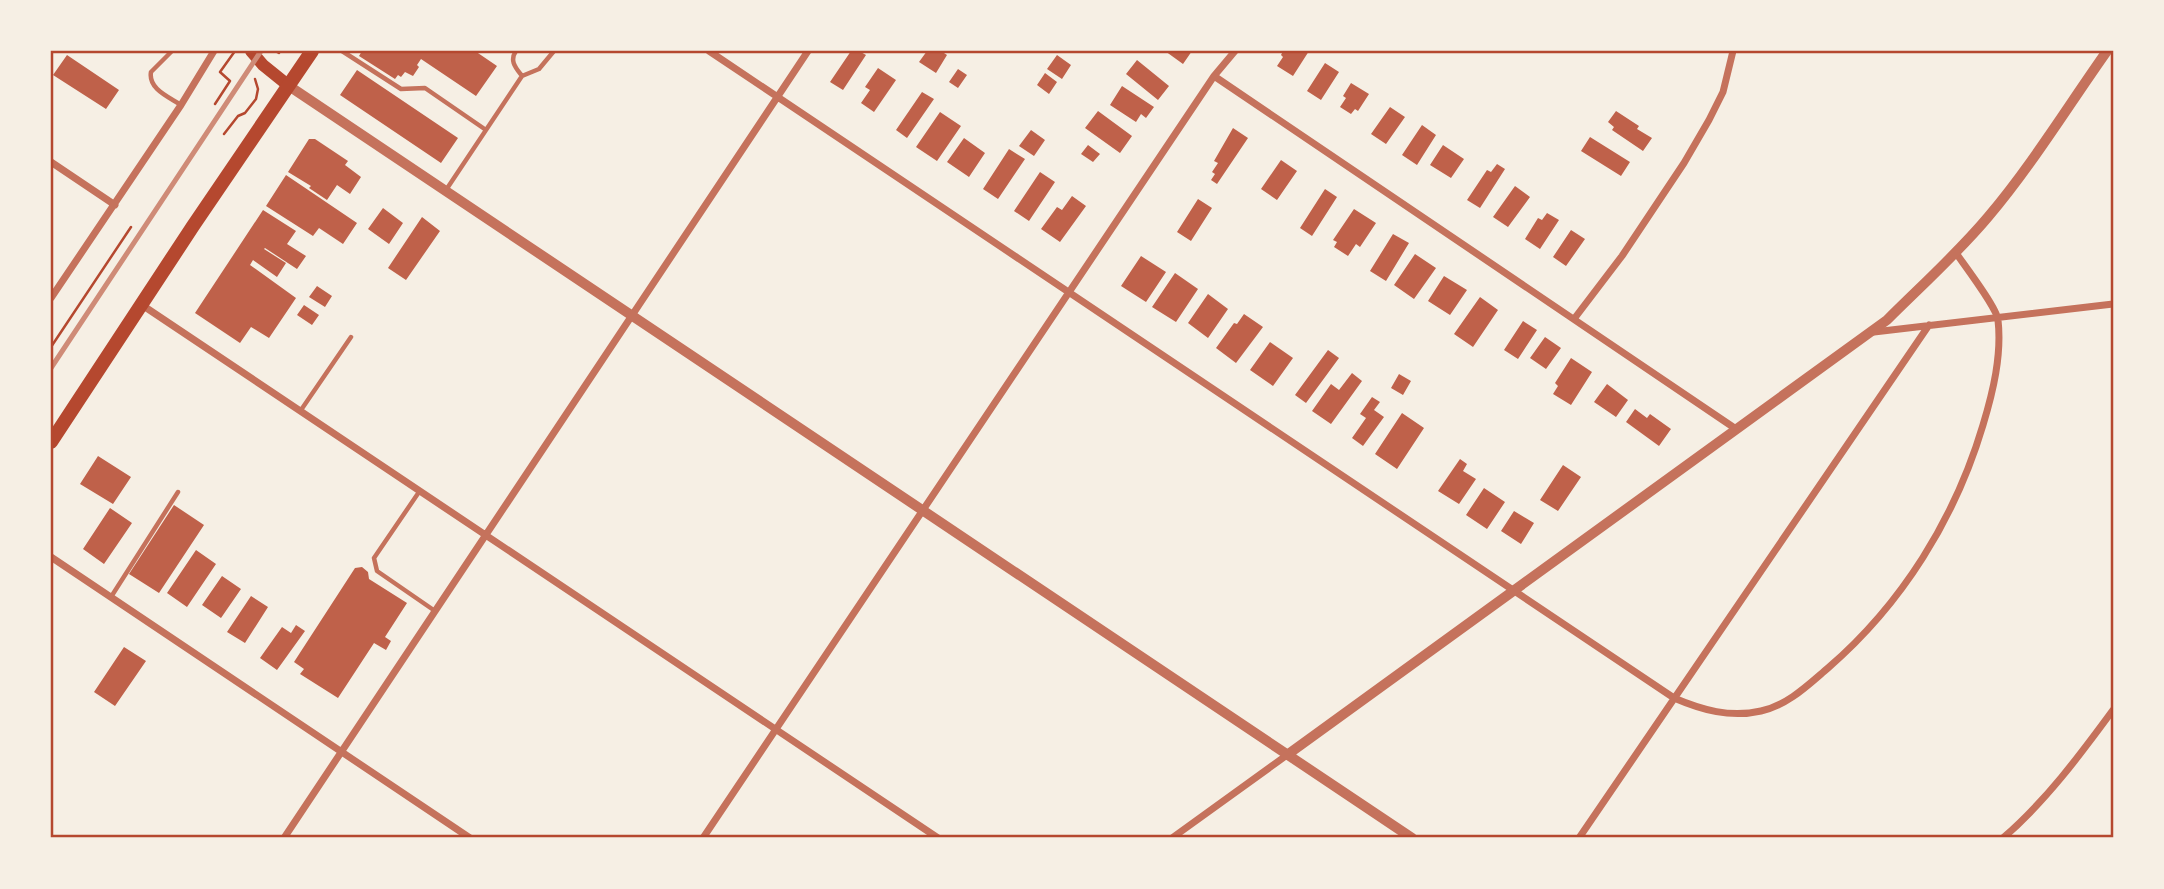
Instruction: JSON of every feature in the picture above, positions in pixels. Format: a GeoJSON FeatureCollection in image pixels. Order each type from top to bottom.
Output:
{"type":"FeatureCollection","features":[{"type":"Feature","properties":{"kind":"main road"},"geometry":{"type":"LineString","coordinates":[[251,51],[263,65],[289,86]]}},
{"type":"Feature","properties":{"kind":"main road"},"geometry":{"type":"LineString","coordinates":[[51,442],[312,51]]}},
{"type":"Feature","properties":{"kind":"street"},"geometry":{"type":"LineString","coordinates":[[51,298],[181,105],[214,51]]}},
{"type":"Feature","properties":{"kind":"street"},"geometry":{"type":"LineString","coordinates":[[709,51],[1674,698],[1702,709],[1735,715],[1763,710],[1797,695],[1857,643],[1908,582],[1944,524],[1972,464],[1993,394],[1998,349],[1998,317],[1956,253]]}},
{"type":"Feature","properties":{"kind":"street"},"geometry":{"type":"LineString","coordinates":[[284,838],[808,51]]}},
{"type":"Feature","properties":{"kind":"street"},"geometry":{"type":"LineString","coordinates":[[703,838],[1214,76],[1235,51]]}},
{"type":"Feature","properties":{"kind":"street"},"geometry":{"type":"LineString","coordinates":[[1574,319],[1622,256],[1684,163],[1723,92],[1733,51]]}},
{"type":"Feature","properties":{"kind":"street"},"geometry":{"type":"LineString","coordinates":[[1172,838],[1887,320],[1956,253],[1990,215],[2107,51]]}},
{"type":"Feature","properties":{"kind":"street"},"geometry":{"type":"LineString","coordinates":[[1214,76],[1737,429]]}},
{"type":"Feature","properties":{"kind":"street"},"geometry":{"type":"LineString","coordinates":[[289,86],[1412,838]]}},
{"type":"Feature","properties":{"kind":"street"},"geometry":{"type":"LineString","coordinates":[[51,162],[115,205]]}},
{"type":"Feature","properties":{"kind":"street"},"geometry":{"type":"LineString","coordinates":[[1870,332],[2113,304]]}},
{"type":"Feature","properties":{"kind":"street"},"geometry":{"type":"LineString","coordinates":[[142,305],[938,838]]}},
{"type":"Feature","properties":{"kind":"street"},"geometry":{"type":"LineString","coordinates":[[1579,838],[1929,325]]}},
{"type":"Feature","properties":{"kind":"street"},"geometry":{"type":"LineString","coordinates":[[51,557],[470,838]]}},
{"type":"Feature","properties":{"kind":"street"},"geometry":{"type":"LineString","coordinates":[[2003,838],[2056,783],[2113,710]]}},
{"type":"Feature","properties":{"kind":"lane"},"geometry":{"type":"LineString","coordinates":[[172,51],[151,72],[150,77],[153,86],[181,105]]}},
{"type":"Feature","properties":{"kind":"lane"},"geometry":{"type":"LineString","coordinates":[[342,51],[401,89],[425,88],[486,130]]}},
{"type":"Feature","properties":{"kind":"lane"},"geometry":{"type":"LineString","coordinates":[[516,51],[512,56],[513,62],[522,76]]}},
{"type":"Feature","properties":{"kind":"lane"},"geometry":{"type":"LineString","coordinates":[[445,191],[522,76],[538,69],[554,51]]}},
{"type":"Feature","properties":{"kind":"lane"},"geometry":{"type":"LineString","coordinates":[[300,411],[351,337]]}},
{"type":"Feature","properties":{"kind":"lane"},"geometry":{"type":"LineString","coordinates":[[111,597],[178,492]]}},
{"type":"Feature","properties":{"kind":"lane"},"geometry":{"type":"LineString","coordinates":[[419,492],[374,558],[377,571],[436,612]]}},
{"type":"Feature","properties":{"kind":"path"},"geometry":{"type":"LineString","coordinates":[[215,104],[230,81],[220,72],[235,51]]}},
{"type":"Feature","properties":{"kind":"path"},"geometry":{"type":"LineString","coordinates":[[224,134],[256,99],[257,81],[253,76]]}},
{"type":"Feature","properties":{"kind":"path"},"geometry":{"type":"LineString","coordinates":[[51,346],[131,227]]}},
{"type":"Feature","properties":{"kind":"building"},"geometry":{"type":"Polygon","coordinates":[[[362,51],[475,51],[497,66],[476,96],[421,59],[413,76],[405,72],[395,79],[359,56],[362,51]]]}},
{"type":"Feature","properties":{"kind":"building"},"geometry":{"type":"Polygon","coordinates":[[[851,51],[866,55],[843,90],[830,82],[851,51]]]}},
{"type":"Feature","properties":{"kind":"building"},"geometry":{"type":"Polygon","coordinates":[[[927,51],[941,51],[947,55],[936,73],[919,62],[927,51]]]}},
{"type":"Feature","properties":{"kind":"building"},"geometry":{"type":"Polygon","coordinates":[[[1165,51],[1192,51],[1183,64],[1165,51]]]}},
{"type":"Feature","properties":{"kind":"building"},"geometry":{"type":"Polygon","coordinates":[[[1283,51],[1309,51],[1293,76],[1277,66],[1283,57],[1283,51]]]}},
{"type":"Feature","properties":{"kind":"building"},"geometry":{"type":"Polygon","coordinates":[[[67,55],[119,90],[106,109],[53,75],[67,55]]]}},
{"type":"Feature","properties":{"kind":"building"},"geometry":{"type":"Polygon","coordinates":[[[1057,55],[1071,65],[1062,79],[1047,69],[1057,55]]]}},
{"type":"Feature","properties":{"kind":"building"},"geometry":{"type":"Polygon","coordinates":[[[1137,60],[1169,86],[1158,100],[1126,74],[1137,60]]]}},
{"type":"Feature","properties":{"kind":"building"},"geometry":{"type":"Polygon","coordinates":[[[1325,63],[1339,72],[1321,100],[1307,91],[1325,63]]]}},
{"type":"Feature","properties":{"kind":"building"},"geometry":{"type":"Polygon","coordinates":[[[878,68],[896,80],[874,112],[861,103],[870,90],[865,87],[878,68]]]}},
{"type":"Feature","properties":{"kind":"building"},"geometry":{"type":"Polygon","coordinates":[[[958,69],[967,75],[958,88],[949,82],[958,69]]]}},
{"type":"Feature","properties":{"kind":"building"},"geometry":{"type":"Polygon","coordinates":[[[357,70],[458,138],[441,163],[340,95],[357,70]]]}},
{"type":"Feature","properties":{"kind":"building"},"geometry":{"type":"Polygon","coordinates":[[[1045,73],[1057,82],[1049,94],[1037,85],[1045,73]]]}},
{"type":"Feature","properties":{"kind":"building"},"geometry":{"type":"Polygon","coordinates":[[[1351,83],[1369,94],[1358,111],[1355,109],[1351,114],[1340,107],[1351,83]]]}},
{"type":"Feature","properties":{"kind":"building"},"geometry":{"type":"Polygon","coordinates":[[[1122,86],[1154,107],[1146,118],[1141,114],[1136,122],[1110,105],[1122,86]]]}},
{"type":"Feature","properties":{"kind":"building"},"geometry":{"type":"Polygon","coordinates":[[[922,92],[934,99],[907,138],[896,130],[922,92]]]}},
{"type":"Feature","properties":{"kind":"building"},"geometry":{"type":"Polygon","coordinates":[[[1390,107],[1405,117],[1386,144],[1371,134],[1390,107]]]}},
{"type":"Feature","properties":{"kind":"building"},"geometry":{"type":"Polygon","coordinates":[[[1098,111],[1132,136],[1120,153],[1085,128],[1098,111]]]}},
{"type":"Feature","properties":{"kind":"building"},"geometry":{"type":"Polygon","coordinates":[[[1616,111],[1652,138],[1643,151],[1612,130],[1614,127],[1608,122],[1616,111]]]}},
{"type":"Feature","properties":{"kind":"building"},"geometry":{"type":"Polygon","coordinates":[[[940,112],[961,126],[937,161],[916,147],[940,112]]]}},
{"type":"Feature","properties":{"kind":"building"},"geometry":{"type":"Polygon","coordinates":[[[1422,125],[1436,135],[1417,165],[1402,155],[1422,125]]]}},
{"type":"Feature","properties":{"kind":"building"},"geometry":{"type":"Polygon","coordinates":[[[1233,128],[1248,138],[1217,184],[1211,180],[1215,174],[1212,172],[1218,163],[1214,161],[1233,128]]]}},
{"type":"Feature","properties":{"kind":"building"},"geometry":{"type":"Polygon","coordinates":[[[1031,130],[1045,140],[1034,156],[1019,146],[1031,130]]]}},
{"type":"Feature","properties":{"kind":"building"},"geometry":{"type":"Polygon","coordinates":[[[1590,137],[1630,162],[1621,176],[1581,151],[1590,137]]]}},
{"type":"Feature","properties":{"kind":"building"},"geometry":{"type":"Polygon","coordinates":[[[964,138],[985,153],[969,177],[947,162],[964,138]]]}},
{"type":"Feature","properties":{"kind":"building"},"geometry":{"type":"Polygon","coordinates":[[[309,139],[315,139],[348,161],[345,165],[361,177],[350,194],[337,185],[327,200],[288,172],[309,139]]]}},
{"type":"Feature","properties":{"kind":"building"},"geometry":{"type":"Polygon","coordinates":[[[1088,145],[1100,154],[1093,162],[1081,154],[1088,145]]]}},
{"type":"Feature","properties":{"kind":"building"},"geometry":{"type":"Polygon","coordinates":[[[1443,145],[1464,159],[1451,178],[1430,165],[1443,145]]]}},
{"type":"Feature","properties":{"kind":"building"},"geometry":{"type":"Polygon","coordinates":[[[1009,149],[1025,159],[998,199],[983,189],[1009,149]]]}},
{"type":"Feature","properties":{"kind":"building"},"geometry":{"type":"Polygon","coordinates":[[[1281,160],[1297,171],[1277,200],[1261,189],[1281,160]]]}},
{"type":"Feature","properties":{"kind":"building"},"geometry":{"type":"Polygon","coordinates":[[[1497,164],[1505,169],[1480,208],[1467,200],[1487,170],[1491,172],[1497,164]]]}},
{"type":"Feature","properties":{"kind":"building"},"geometry":{"type":"Polygon","coordinates":[[[1040,172],[1055,182],[1029,221],[1014,211],[1040,172]]]}},
{"type":"Feature","properties":{"kind":"building"},"geometry":{"type":"Polygon","coordinates":[[[286,175],[357,223],[343,244],[319,228],[313,236],[266,206],[286,175]]]}},
{"type":"Feature","properties":{"kind":"building"},"geometry":{"type":"Polygon","coordinates":[[[1515,186],[1530,197],[1508,227],[1493,217],[1515,186]]]}},
{"type":"Feature","properties":{"kind":"building"},"geometry":{"type":"Polygon","coordinates":[[[1325,189],[1337,197],[1312,236],[1300,228],[1325,189]]]}},
{"type":"Feature","properties":{"kind":"building"},"geometry":{"type":"Polygon","coordinates":[[[1072,196],[1086,206],[1060,242],[1041,229],[1057,207],[1062,210],[1072,196]]]}},
{"type":"Feature","properties":{"kind":"building"},"geometry":{"type":"Polygon","coordinates":[[[1198,199],[1212,208],[1191,241],[1177,232],[1198,199]]]}},
{"type":"Feature","properties":{"kind":"building"},"geometry":{"type":"Polygon","coordinates":[[[383,208],[403,223],[389,244],[368,229],[383,208]]]}},
{"type":"Feature","properties":{"kind":"building"},"geometry":{"type":"Polygon","coordinates":[[[1354,209],[1376,223],[1360,247],[1356,244],[1348,256],[1334,247],[1337,242],[1333,240],[1354,209]]]}},
{"type":"Feature","properties":{"kind":"building"},"geometry":{"type":"Polygon","coordinates":[[[263,210],[296,231],[287,244],[306,256],[297,269],[265,248],[286,263],[277,277],[253,260],[250,265],[296,298],[269,338],[251,327],[240,343],[195,313],[263,210]]]}},
{"type":"Feature","properties":{"kind":"building"},"geometry":{"type":"Polygon","coordinates":[[[1547,213],[1559,220],[1540,249],[1525,239],[1538,218],[1542,220],[1547,213]]]}},
{"type":"Feature","properties":{"kind":"building"},"geometry":{"type":"Polygon","coordinates":[[[422,217],[440,231],[406,280],[388,268],[422,217]]]}},
{"type":"Feature","properties":{"kind":"building"},"geometry":{"type":"Polygon","coordinates":[[[1571,230],[1585,239],[1566,266],[1553,257],[1571,230]]]}},
{"type":"Feature","properties":{"kind":"building"},"geometry":{"type":"Polygon","coordinates":[[[1393,234],[1409,243],[1386,281],[1370,271],[1393,234]]]}},
{"type":"Feature","properties":{"kind":"building"},"geometry":{"type":"Polygon","coordinates":[[[1415,254],[1436,268],[1414,299],[1394,285],[1415,254]]]}},
{"type":"Feature","properties":{"kind":"building"},"geometry":{"type":"Polygon","coordinates":[[[1141,256],[1166,272],[1146,302],[1121,286],[1141,256]]]}},
{"type":"Feature","properties":{"kind":"building"},"geometry":{"type":"Polygon","coordinates":[[[1175,273],[1198,289],[1176,322],[1152,307],[1175,273]]]}},
{"type":"Feature","properties":{"kind":"building"},"geometry":{"type":"Polygon","coordinates":[[[1444,276],[1467,290],[1450,315],[1428,301],[1444,276]]]}},
{"type":"Feature","properties":{"kind":"building"},"geometry":{"type":"Polygon","coordinates":[[[317,286],[332,296],[325,307],[309,297],[317,286]]]}},
{"type":"Feature","properties":{"kind":"building"},"geometry":{"type":"Polygon","coordinates":[[[1208,294],[1228,309],[1208,338],[1188,323],[1208,294]]]}},
{"type":"Feature","properties":{"kind":"building"},"geometry":{"type":"Polygon","coordinates":[[[1480,297],[1498,310],[1473,347],[1454,334],[1480,297]]]}},
{"type":"Feature","properties":{"kind":"building"},"geometry":{"type":"Polygon","coordinates":[[[304,305],[319,315],[312,325],[297,315],[304,305]]]}},
{"type":"Feature","properties":{"kind":"building"},"geometry":{"type":"Polygon","coordinates":[[[1244,314],[1263,327],[1236,363],[1216,348],[1244,314]]]}},
{"type":"Feature","properties":{"kind":"building"},"geometry":{"type":"Polygon","coordinates":[[[1523,321],[1537,330],[1518,359],[1504,350],[1523,321]]]}},
{"type":"Feature","properties":{"kind":"building"},"geometry":{"type":"Polygon","coordinates":[[[1545,337],[1561,348],[1546,369],[1530,358],[1545,337]]]}},
{"type":"Feature","properties":{"kind":"building"},"geometry":{"type":"Polygon","coordinates":[[[1270,342],[1293,358],[1273,386],[1250,370],[1270,342]]]}},
{"type":"Feature","properties":{"kind":"building"},"geometry":{"type":"Polygon","coordinates":[[[1328,350],[1339,358],[1306,403],[1295,395],[1328,350]]]}},
{"type":"Feature","properties":{"kind":"building"},"geometry":{"type":"Polygon","coordinates":[[[1571,358],[1592,372],[1571,405],[1553,394],[1558,386],[1555,383],[1571,358]]]}},
{"type":"Feature","properties":{"kind":"building"},"geometry":{"type":"Polygon","coordinates":[[[1352,373],[1362,381],[1331,424],[1312,411],[1331,384],[1339,390],[1352,373]]]}},
{"type":"Feature","properties":{"kind":"building"},"geometry":{"type":"Polygon","coordinates":[[[1399,374],[1411,381],[1403,395],[1391,388],[1399,374]]]}},
{"type":"Feature","properties":{"kind":"building"},"geometry":{"type":"Polygon","coordinates":[[[1607,384],[1628,400],[1616,417],[1594,402],[1607,384]]]}},
{"type":"Feature","properties":{"kind":"building"},"geometry":{"type":"Polygon","coordinates":[[[1372,397],[1380,402],[1374,410],[1384,417],[1363,446],[1352,438],[1366,418],[1360,414],[1372,397]]]}},
{"type":"Feature","properties":{"kind":"building"},"geometry":{"type":"Polygon","coordinates":[[[1635,409],[1647,418],[1650,414],[1671,429],[1659,446],[1626,422],[1635,409]]]}},
{"type":"Feature","properties":{"kind":"building"},"geometry":{"type":"Polygon","coordinates":[[[1402,413],[1424,428],[1397,469],[1375,454],[1402,413]]]}},
{"type":"Feature","properties":{"kind":"building"},"geometry":{"type":"Polygon","coordinates":[[[98,456],[131,477],[113,504],[80,484],[98,456]]]}},
{"type":"Feature","properties":{"kind":"building"},"geometry":{"type":"Polygon","coordinates":[[[1460,459],[1467,464],[1463,471],[1476,479],[1459,504],[1438,491],[1460,459]]]}},
{"type":"Feature","properties":{"kind":"building"},"geometry":{"type":"Polygon","coordinates":[[[1563,465],[1581,477],[1558,511],[1540,500],[1563,465]]]}},
{"type":"Feature","properties":{"kind":"building"},"geometry":{"type":"Polygon","coordinates":[[[1484,488],[1505,502],[1487,529],[1466,515],[1484,488]]]}},
{"type":"Feature","properties":{"kind":"building"},"geometry":{"type":"Polygon","coordinates":[[[174,505],[204,525],[159,593],[129,574],[174,505]]]}},
{"type":"Feature","properties":{"kind":"building"},"geometry":{"type":"Polygon","coordinates":[[[110,508],[132,523],[104,564],[83,549],[110,508]]]}},
{"type":"Feature","properties":{"kind":"building"},"geometry":{"type":"Polygon","coordinates":[[[1514,511],[1534,523],[1521,544],[1501,531],[1514,511]]]}},
{"type":"Feature","properties":{"kind":"building"},"geometry":{"type":"Polygon","coordinates":[[[196,550],[216,564],[187,607],[167,593],[196,550]]]}},
{"type":"Feature","properties":{"kind":"building"},"geometry":{"type":"Polygon","coordinates":[[[362,567],[368,572],[369,579],[407,603],[385,637],[391,641],[386,650],[374,643],[338,698],[300,674],[304,669],[294,662],[355,568],[362,567]]]}},
{"type":"Feature","properties":{"kind":"building"},"geometry":{"type":"Polygon","coordinates":[[[222,576],[241,589],[221,618],[202,605],[222,576]]]}},
{"type":"Feature","properties":{"kind":"building"},"geometry":{"type":"Polygon","coordinates":[[[251,596],[268,607],[245,643],[227,632],[251,596]]]}},
{"type":"Feature","properties":{"kind":"building"},"geometry":{"type":"Polygon","coordinates":[[[296,625],[305,631],[277,670],[260,658],[282,627],[291,633],[296,625]]]}},
{"type":"Feature","properties":{"kind":"building"},"geometry":{"type":"Polygon","coordinates":[[[124,647],[146,661],[115,706],[94,692],[124,647]]]}},
{"type":"Feature","properties":{"kind":"railway"},"geometry":{"type":"LineString","coordinates":[[51,368],[261,51]]}}]}
